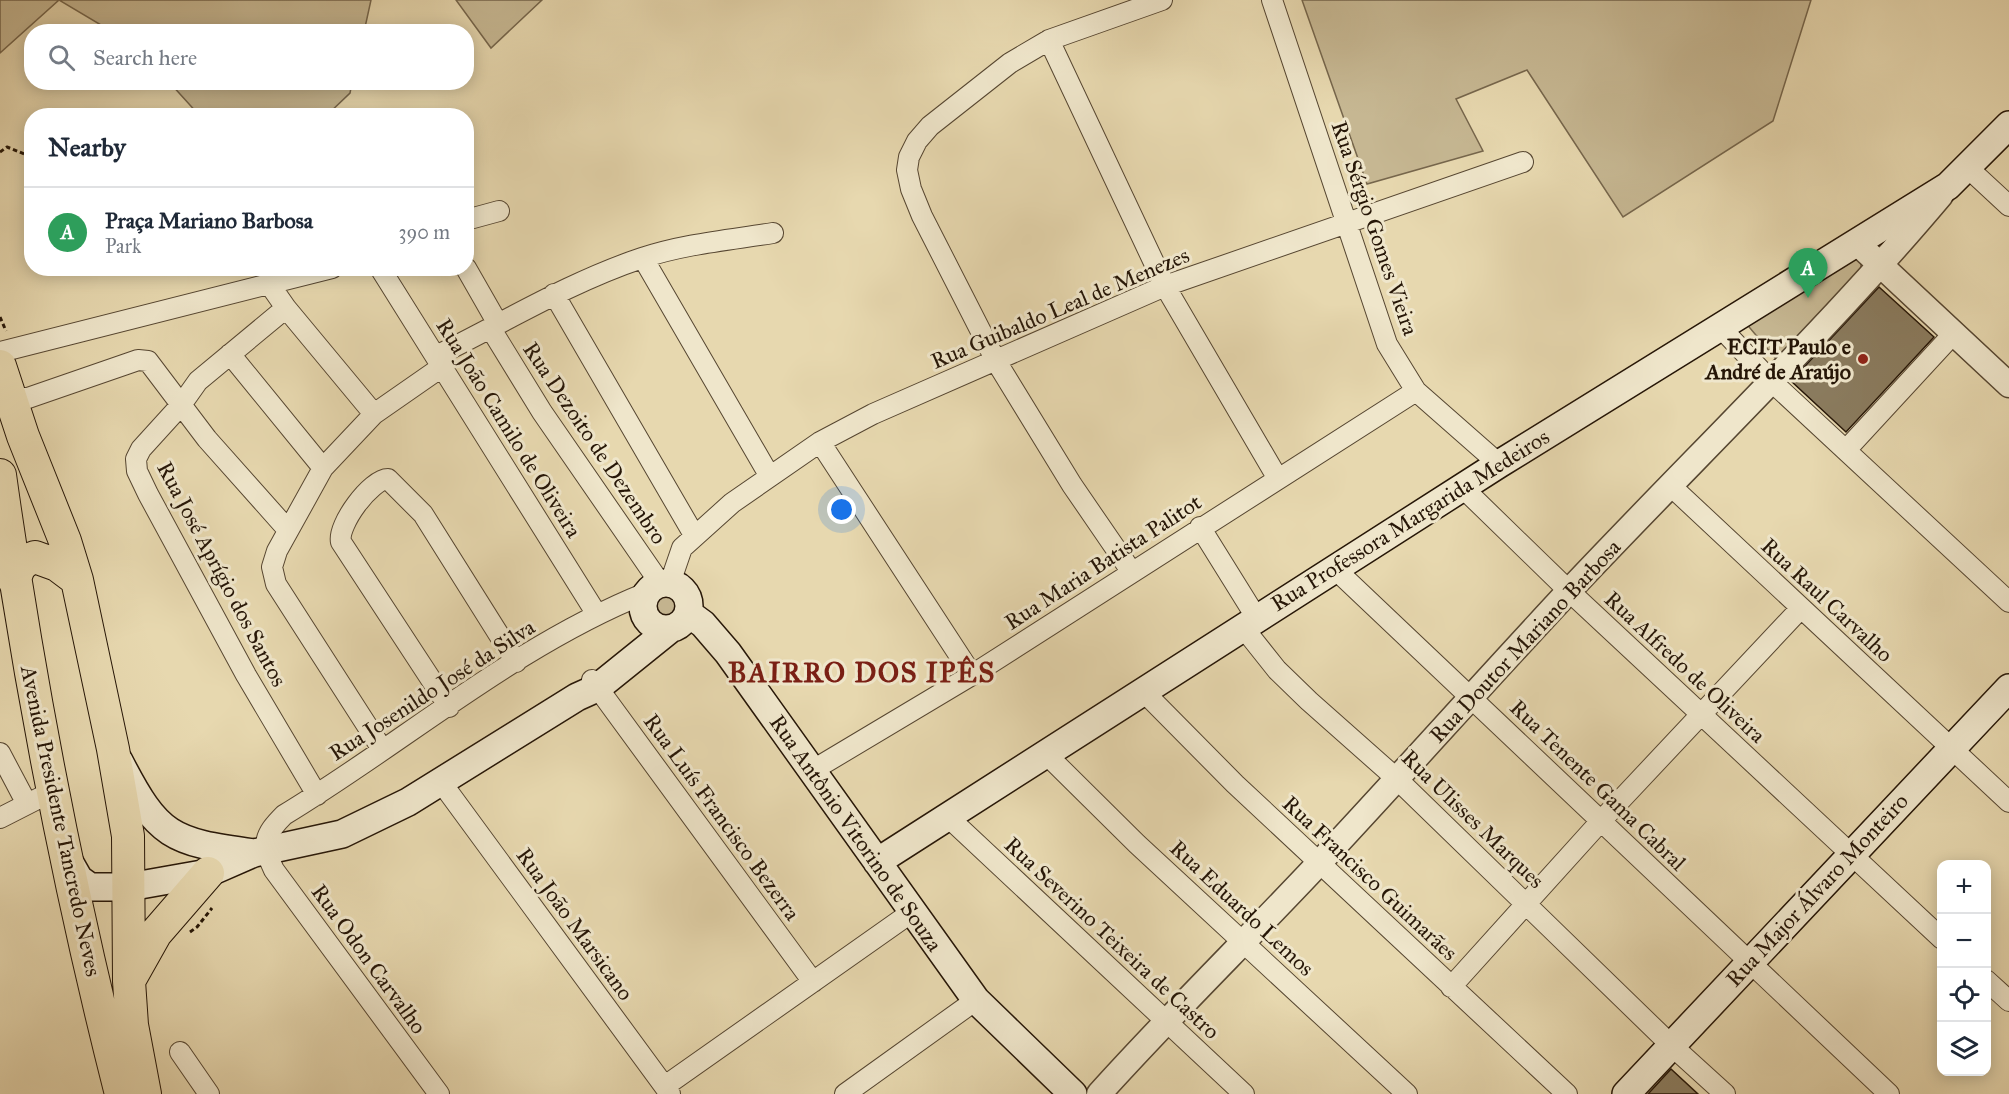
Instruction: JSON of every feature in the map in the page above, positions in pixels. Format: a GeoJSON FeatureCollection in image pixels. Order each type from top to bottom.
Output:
{"type":"FeatureCollection","features":[{"type":"Feature","properties":{"kind":"main road","name":"Rua Professora Margarida Medeiros"},"geometry":{"type":"LineString","coordinates":[[877,862],[1047,755],[1334,568],[1948,186],[2009,125]]}},
{"type":"Feature","properties":{"kind":"main road","name":"Avenida Presidente Tancredo Neves"},"geometry":{"type":"LineString","coordinates":[[0,366],[65,541],[77,580],[113,749],[128,836],[129,981],[132,1024],[145,1094]]}},
{"type":"Feature","properties":{"kind":"main road","name":"Avenida Presidente Tancredo Neves"},"geometry":{"type":"LineString","coordinates":[[0,475],[5,547],[15,582],[40,797],[67,857],[121,1094]]}},
{"type":"Feature","properties":{"kind":"main road"},"geometry":{"type":"LineString","coordinates":[[15,582],[16,570],[23,563],[35,557],[57,565],[77,580]]}},
{"type":"Feature","properties":{"kind":"main road"},"geometry":{"type":"LineString","coordinates":[[67,857],[79,879],[90,887],[129,887],[208,873],[260,852],[342,834],[398,807],[441,782],[589,688],[679,621],[686,594],[654,593],[622,651],[589,688]]}},
{"type":"Feature","properties":{"kind":"main road","name":"Rua Antônio Vitorino de Souza"},"geometry":{"type":"LineString","coordinates":[[654,593],[652,626],[679,621],[714,635],[976,1000],[1073,1094]]}},
{"type":"Feature","properties":{"kind":"main road","name":"Rua Major Álvaro Monteiro"},"geometry":{"type":"LineString","coordinates":[[1626,1094],[2009,687]]}},
{"type":"Feature","properties":{"kind":"main road"},"geometry":{"type":"LineString","coordinates":[[113,749],[141,802],[167,831],[196,845],[260,852]]}},
{"type":"Feature","properties":{"kind":"main road"},"geometry":{"type":"LineString","coordinates":[[129,981],[156,933],[208,873]]}},
{"type":"Feature","properties":{"kind":"street"},"geometry":{"type":"LineString","coordinates":[[1131,571],[1072,485],[996,361],[911,189],[907,170],[909,157],[917,141],[930,126],[1010,63],[1049,40],[1162,0]]}},
{"type":"Feature","properties":{"kind":"street","name":"Rua Sérgio Gomes Vieira"},"geometry":{"type":"LineString","coordinates":[[1273,2],[1381,329],[1395,359],[1416,391],[1499,464]]}},
{"type":"Feature","properties":{"kind":"street"},"geometry":{"type":"LineString","coordinates":[[1049,40],[1165,286],[1278,479]]}},
{"type":"Feature","properties":{"kind":"street","name":"Rua Guibaldo Leal de Menezes"},"geometry":{"type":"LineString","coordinates":[[654,593],[682,548],[694,535],[769,475],[820,442],[873,414],[1165,286],[1347,221],[1523,162]]}},
{"type":"Feature","properties":{"kind":"street"},"geometry":{"type":"LineString","coordinates":[[1967,167],[2009,206]]}},
{"type":"Feature","properties":{"kind":"street","name":"Rua Doutor Mariano Barbosa"},"geometry":{"type":"LineString","coordinates":[[1099,1094],[1164,1021],[1320,862],[1569,591],[1672,487],[1770,380],[1880,267],[1948,186]]}},
{"type":"Feature","properties":{"kind":"street"},"geometry":{"type":"LineString","coordinates":[[474,218],[499,211]]}},
{"type":"Feature","properties":{"kind":"street"},"geometry":{"type":"LineString","coordinates":[[382,749],[272,576],[276,551],[323,468],[374,414],[440,361],[494,326],[554,294],[643,258],[702,244],[773,233]]}},
{"type":"Feature","properties":{"kind":"street"},"geometry":{"type":"LineString","coordinates":[[1858,244],[2009,385]]}},
{"type":"Feature","properties":{"kind":"street"},"geometry":{"type":"LineString","coordinates":[[643,258],[769,475]]}},
{"type":"Feature","properties":{"kind":"street"},"geometry":{"type":"LineString","coordinates":[[0,352],[303,276]]}},
{"type":"Feature","properties":{"kind":"street","name":"Rua João Camilo de Oliveira"},"geometry":{"type":"LineString","coordinates":[[385,276],[596,613]]}},
{"type":"Feature","properties":{"kind":"street","name":"Rua Dezoito de Dezembro"},"geometry":{"type":"LineString","coordinates":[[470,276],[494,326],[542,412],[654,593]]}},
{"type":"Feature","properties":{"kind":"street"},"geometry":{"type":"LineString","coordinates":[[270,285],[286,308],[374,414]]}},
{"type":"Feature","properties":{"kind":"street"},"geometry":{"type":"LineString","coordinates":[[554,294],[694,535]]}},
{"type":"Feature","properties":{"kind":"street","name":"Rua José Aprígio dos Santos"},"geometry":{"type":"LineString","coordinates":[[286,308],[198,381],[181,405],[141,449],[136,459],[138,471],[246,675],[317,795]]}},
{"type":"Feature","properties":{"kind":"street"},"geometry":{"type":"LineString","coordinates":[[1721,328],[1770,380],[2009,602]]}},
{"type":"Feature","properties":{"kind":"street"},"geometry":{"type":"LineString","coordinates":[[1846,450],[1954,333]]}},
{"type":"Feature","properties":{"kind":"street"},"geometry":{"type":"LineString","coordinates":[[230,354],[323,468]]}},
{"type":"Feature","properties":{"kind":"street"},"geometry":{"type":"LineString","coordinates":[[10,398],[28,398],[145,359],[152,363],[181,405],[237,476],[288,530]]}},
{"type":"Feature","properties":{"kind":"street","name":"Rua Maria Batista Palitot"},"geometry":{"type":"LineString","coordinates":[[813,770],[972,675],[1131,571],[1416,391]]}},
{"type":"Feature","properties":{"kind":"street"},"geometry":{"type":"LineString","coordinates":[[820,442],[972,675]]}},
{"type":"Feature","properties":{"kind":"street"},"geometry":{"type":"LineString","coordinates":[[449,707],[340,538],[345,521],[375,484],[384,479],[397,485],[423,514],[516,662]]}},
{"type":"Feature","properties":{"kind":"street","name":"Rua Raul Carvalho"},"geometry":{"type":"LineString","coordinates":[[1672,487],[2009,802]]}},
{"type":"Feature","properties":{"kind":"street","name":"Rua Alfredo de Oliveira"},"geometry":{"type":"LineString","coordinates":[[1464,488],[1569,591],[1937,935]]}},
{"type":"Feature","properties":{"kind":"street","name":"Rua Ulisses Marques"},"geometry":{"type":"LineString","coordinates":[[1200,527],[1249,622],[1277,670],[1397,779],[1671,1045],[1725,1094]]}},
{"type":"Feature","properties":{"kind":"street","name":"Rua Tenente Gama Cabral"},"geometry":{"type":"LineString","coordinates":[[1334,568],[1889,1094]]}},
{"type":"Feature","properties":{"kind":"street","name":"Rua Josenildo José da Silva"},"geometry":{"type":"LineString","coordinates":[[260,852],[273,826],[284,815],[317,795],[382,749],[596,613],[654,593]]}},
{"type":"Feature","properties":{"kind":"street"},"geometry":{"type":"LineString","coordinates":[[1451,987],[1600,822],[1801,608]]}},
{"type":"Feature","properties":{"kind":"street","name":"Rua Luís Francisco Bezerra"},"geometry":{"type":"LineString","coordinates":[[589,688],[813,982]]}},
{"type":"Feature","properties":{"kind":"street","name":"Rua Francisco Guimarães"},"geometry":{"type":"LineString","coordinates":[[1144,692],[1235,784],[1567,1094]]}},
{"type":"Feature","properties":{"kind":"street"},"geometry":{"type":"LineString","coordinates":[[0,753],[40,797],[0,818]]}},
{"type":"Feature","properties":{"kind":"street","name":"Rua Eduardo Lemos"},"geometry":{"type":"LineString","coordinates":[[1047,755],[1137,844],[1245,941],[1407,1094]]}},
{"type":"Feature","properties":{"kind":"street","name":"Rua João Marsicano"},"geometry":{"type":"LineString","coordinates":[[441,782],[668,1090]]}},
{"type":"Feature","properties":{"kind":"street","name":"Rua Severino Teixeira de Castro"},"geometry":{"type":"LineString","coordinates":[[948,817],[1244,1094]]}},
{"type":"Feature","properties":{"kind":"street","name":"Rua Odon Carvalho"},"geometry":{"type":"LineString","coordinates":[[260,852],[439,1094]]}},
{"type":"Feature","properties":{"kind":"street"},"geometry":{"type":"LineString","coordinates":[[668,1090],[912,912]]}},
{"type":"Feature","properties":{"kind":"street"},"geometry":{"type":"LineString","coordinates":[[1991,985],[2009,1001]]}},
{"type":"Feature","properties":{"kind":"street"},"geometry":{"type":"LineString","coordinates":[[845,1094],[976,1000]]}},
{"type":"Feature","properties":{"kind":"street"},"geometry":{"type":"LineString","coordinates":[[180,1052],[209,1094]]}},
{"type":"Feature","properties":{"kind":"path"},"geometry":{"type":"LineString","coordinates":[[0,152],[7,147],[24,154]]}},
{"type":"Feature","properties":{"kind":"shaded area"},"geometry":{"type":"Polygon","coordinates":[[[0,0],[59,0],[32,24],[24,24],[24,31],[0,53],[0,0]]]}},
{"type":"Feature","properties":{"kind":"shaded area"},"geometry":{"type":"Polygon","coordinates":[[[59,0],[371,0],[366,24],[99,24],[59,0]]]}},
{"type":"Feature","properties":{"kind":"shaded area"},"geometry":{"type":"Polygon","coordinates":[[[456,0],[542,0],[491,48],[456,0]]]}},
{"type":"Feature","properties":{"kind":"shaded area"},"geometry":{"type":"Polygon","coordinates":[[[1302,0],[1811,0],[1773,121],[1623,217],[1527,70],[1456,99],[1483,151],[1367,184],[1302,0]]]}},
{"type":"Feature","properties":{"kind":"shaded area"},"geometry":{"type":"Polygon","coordinates":[[[176,90],[351,90],[334,108],[193,108],[176,90]]]}},
{"type":"Feature","properties":{"kind":"shaded area"},"geometry":{"type":"Polygon","coordinates":[[[1852,252],[1861,259],[1861,269],[1777,360],[1744,321],[1852,252]]]}},
{"type":"Feature","properties":{"kind":"shaded area"},"geometry":{"type":"Polygon","coordinates":[[[665,594],[674,598],[678,607],[674,616],[665,620],[656,616],[652,607],[656,598],[665,594]]]}},
{"type":"Feature","properties":{"kind":"building","name":"ECIT Paulo e André de Araújo"},"geometry":{"type":"Polygon","coordinates":[[[1879,287],[1934,337],[1846,432],[1791,381],[1879,287]]]}},
{"type":"Feature","properties":{"kind":"building"},"geometry":{"type":"Polygon","coordinates":[[[1671,1069],[1698,1094],[1648,1094],[1671,1069]]]}},
{"type":"Feature","properties":{"kind":"place","name":"Praça Mariano Barbosa"},"geometry":{"type":"Point","coordinates":[1808,298]}},
{"type":"Feature","properties":{"kind":"place","name":"ECIT Paulo e André de Araújo"},"geometry":{"type":"Point","coordinates":[1863,359]}},
{"type":"Feature","properties":{"kind":"district","name":"BAIRRO DOS IPÊS"},"geometry":{"type":"Point","coordinates":[862,672]}}]}
